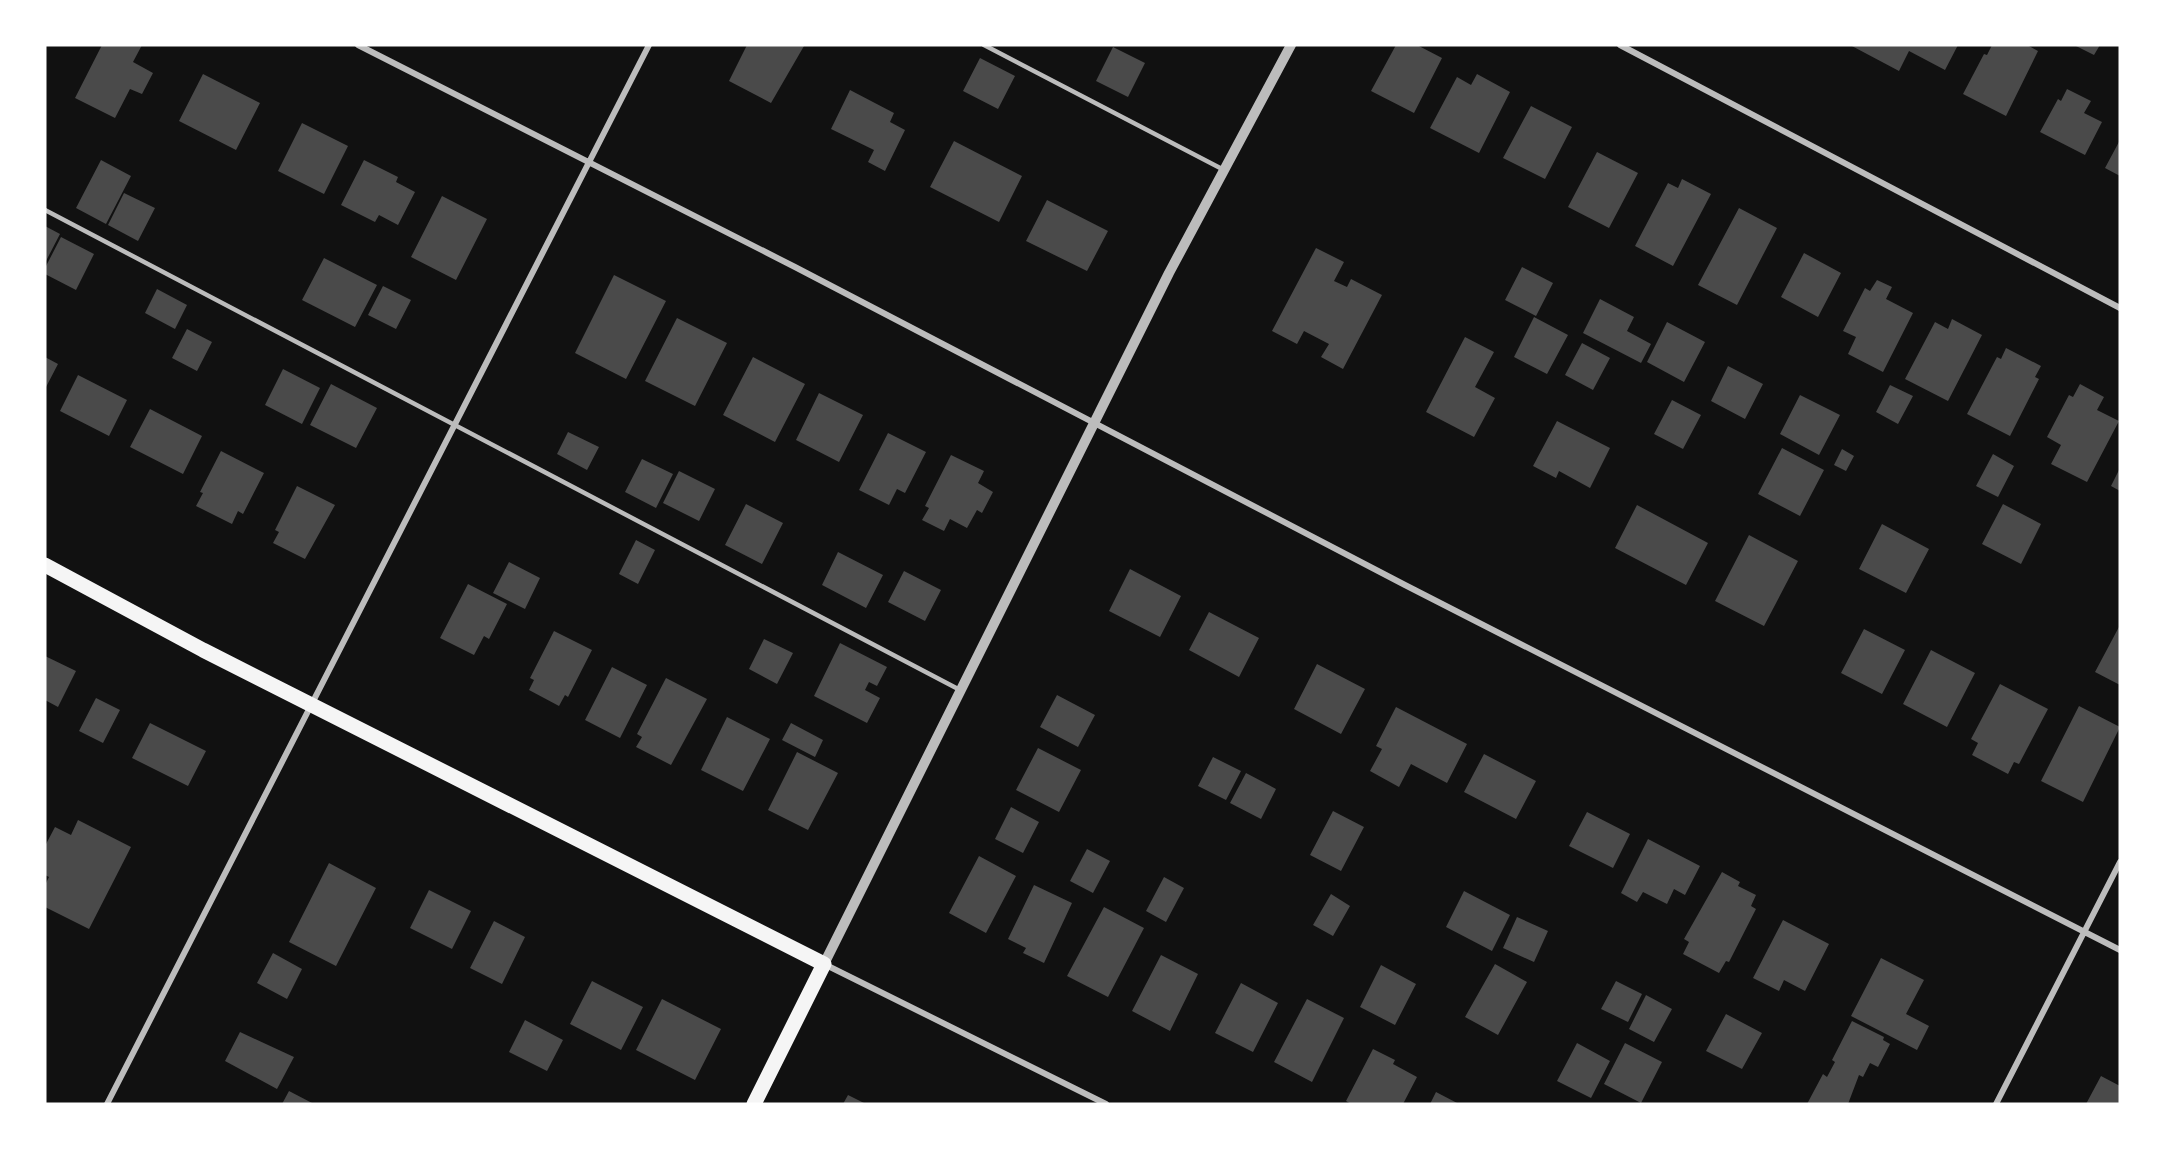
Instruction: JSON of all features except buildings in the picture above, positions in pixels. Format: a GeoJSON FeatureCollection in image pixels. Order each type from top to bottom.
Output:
{"type":"FeatureCollection","features":[{"type":"Feature","properties":{"kind":"main road"},"geometry":{"type":"LineString","coordinates":[[45,565],[312,705],[824,964],[754,1104]]}},
{"type":"Feature","properties":{"kind":"street"},"geometry":{"type":"LineString","coordinates":[[357,45],[2120,950]]}},
{"type":"Feature","properties":{"kind":"street"},"geometry":{"type":"LineString","coordinates":[[107,1104],[649,45]]}},
{"type":"Feature","properties":{"kind":"street"},"geometry":{"type":"LineString","coordinates":[[1106,1104],[824,964],[1094,423],[1291,45]]}},
{"type":"Feature","properties":{"kind":"street"},"geometry":{"type":"LineString","coordinates":[[1620,45],[2120,308]]}},
{"type":"Feature","properties":{"kind":"street"},"geometry":{"type":"LineString","coordinates":[[1996,1104],[2120,862]]}},
{"type":"Feature","properties":{"kind":"lane"},"geometry":{"type":"LineString","coordinates":[[984,45],[1224,170]]}},
{"type":"Feature","properties":{"kind":"lane"},"geometry":{"type":"LineString","coordinates":[[45,210],[454,427],[960,690]]}}]}
